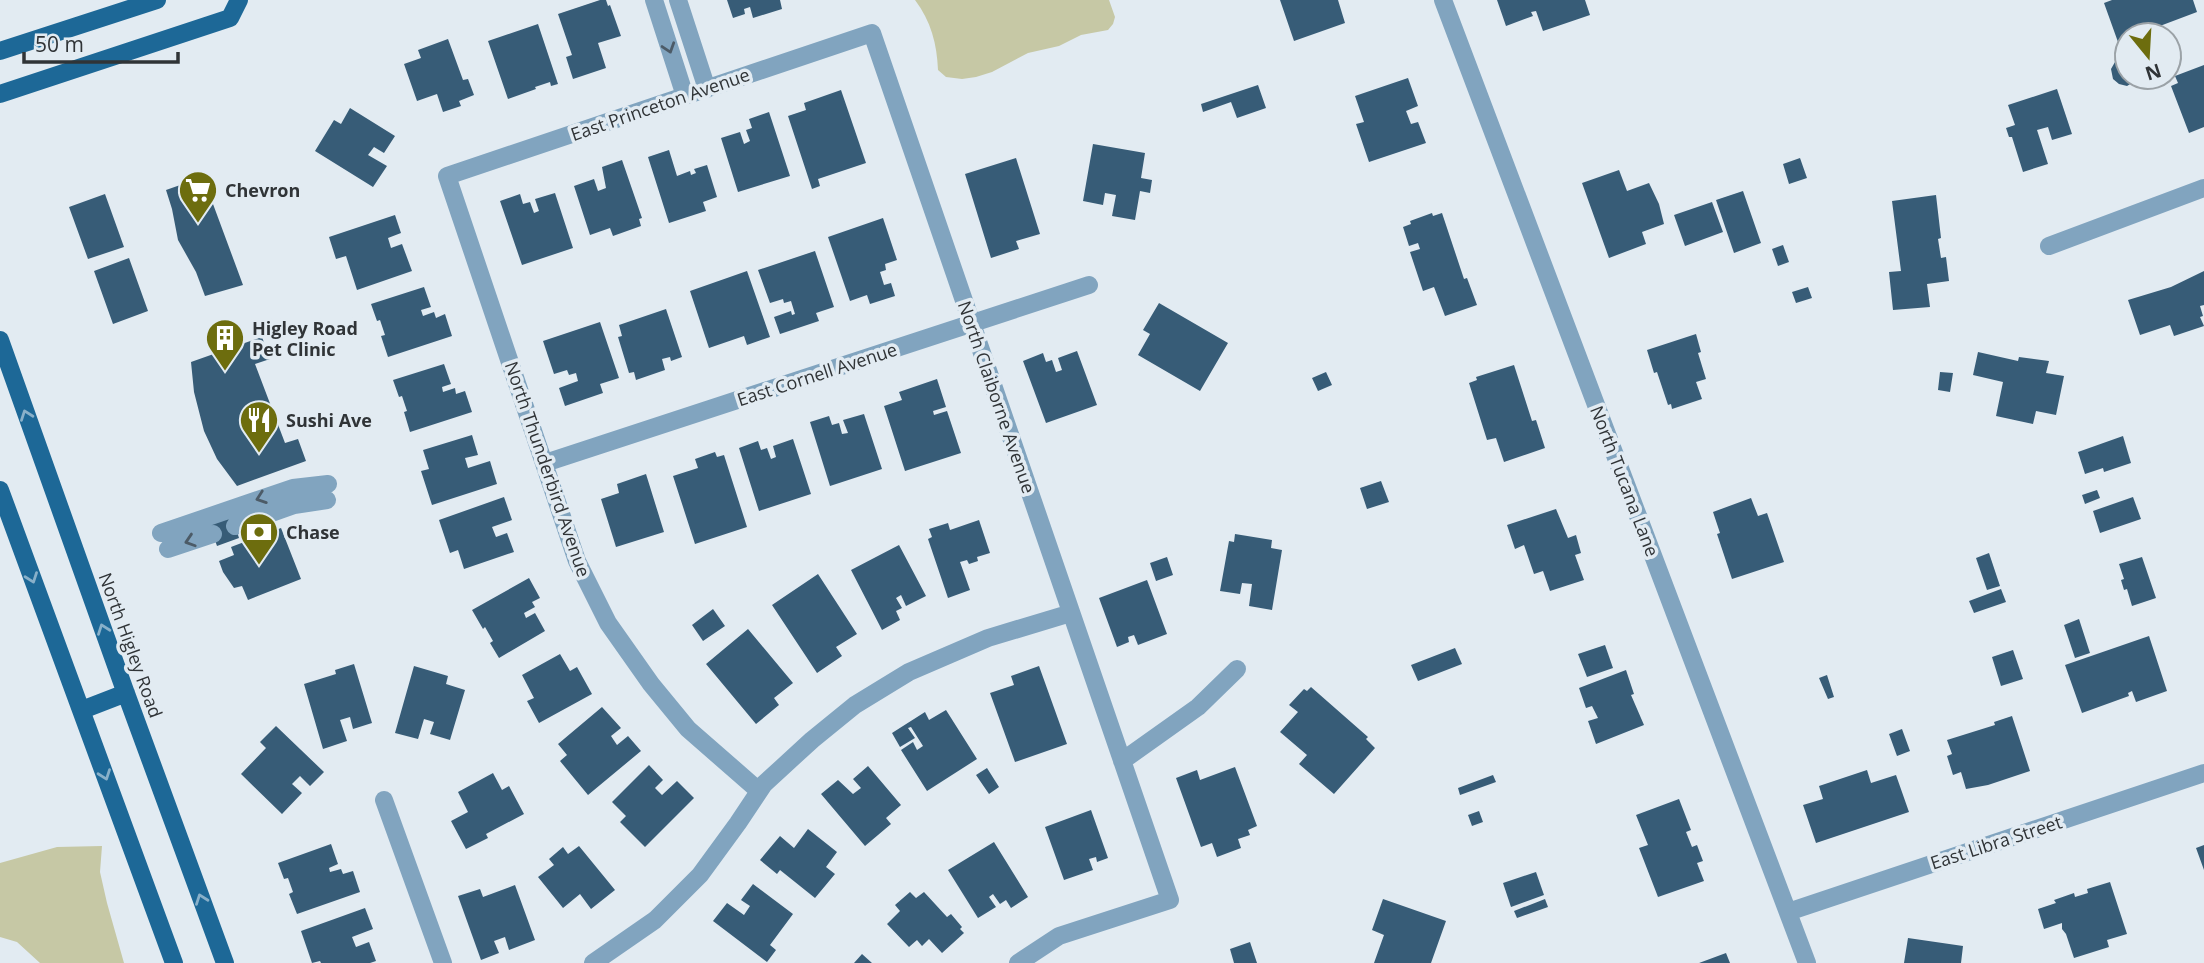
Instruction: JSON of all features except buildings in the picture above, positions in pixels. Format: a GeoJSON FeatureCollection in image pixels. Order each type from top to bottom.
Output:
{"type":"FeatureCollection","features":[{"type":"Feature","properties":{"kind":"main road"},"geometry":{"type":"LineString","coordinates":[[0,51],[158,0]]}},
{"type":"Feature","properties":{"kind":"main road"},"geometry":{"type":"LineString","coordinates":[[0,94],[230,18],[239,0]]}},
{"type":"Feature","properties":{"kind":"main road","name":"North Higley Road"},"geometry":{"type":"LineString","coordinates":[[0,340],[225,963]]}},
{"type":"Feature","properties":{"kind":"main road"},"geometry":{"type":"LineString","coordinates":[[0,490],[174,963]]}},
{"type":"Feature","properties":{"kind":"main road"},"geometry":{"type":"LineString","coordinates":[[82,710],[126,693]]}},
{"type":"Feature","properties":{"kind":"street"},"geometry":{"type":"LineString","coordinates":[[654,0],[685,96]]}},
{"type":"Feature","properties":{"kind":"street"},"geometry":{"type":"LineString","coordinates":[[678,0],[706,89]]}},
{"type":"Feature","properties":{"kind":"street","name":"North Tucana Lane"},"geometry":{"type":"LineString","coordinates":[[1443,0],[1807,963]]}},
{"type":"Feature","properties":{"kind":"street","name":"East Princeton Avenue"},"geometry":{"type":"LineString","coordinates":[[447,176],[872,33]]}},
{"type":"Feature","properties":{"kind":"street","name":"North Claiborne Avenue"},"geometry":{"type":"LineString","coordinates":[[872,33],[1170,900],[1059,936],[1018,963]]}},
{"type":"Feature","properties":{"kind":"street","name":"North Thunderbird Avenue"},"geometry":{"type":"LineString","coordinates":[[447,176],[577,561],[608,623],[651,684],[688,729],[759,792]]}},
{"type":"Feature","properties":{"kind":"street"},"geometry":{"type":"LineString","coordinates":[[2049,246],[2204,188]]}},
{"type":"Feature","properties":{"kind":"street","name":"East Cornell Avenue"},"geometry":{"type":"LineString","coordinates":[[545,463],[1089,285]]}},
{"type":"Feature","properties":{"kind":"street"},"geometry":{"type":"LineString","coordinates":[[213,534],[164,541],[293,488],[327,492],[235,526]]}},
{"type":"Feature","properties":{"kind":"street"},"geometry":{"type":"LineString","coordinates":[[593,963],[655,920],[700,875],[764,784],[844,714],[909,672],[988,638],[1071,613]]}},
{"type":"Feature","properties":{"kind":"street"},"geometry":{"type":"LineString","coordinates":[[1122,761],[1198,708],[1237,669]]}},
{"type":"Feature","properties":{"kind":"street","name":"East Libra Street"},"geometry":{"type":"LineString","coordinates":[[1788,912],[2204,772]]}},
{"type":"Feature","properties":{"kind":"street"},"geometry":{"type":"LineString","coordinates":[[384,800],[443,963]]}},
{"type":"Feature","properties":{"kind":"green space"},"geometry":{"type":"Polygon","coordinates":[[[915,0],[1109,0],[1115,17],[1108,30],[1081,35],[1059,46],[1028,53],[992,72],[962,79],[946,77],[938,70],[932,33],[915,0]]]}},
{"type":"Feature","properties":{"kind":"green space"},"geometry":{"type":"Polygon","coordinates":[[[102,846],[100,872],[124,963],[40,963],[17,942],[0,937],[0,863],[57,847],[102,846]]]}},
{"type":"Feature","properties":{"kind":"place","name":"Chevron"},"geometry":{"type":"Point","coordinates":[198,224]}},
{"type":"Feature","properties":{"kind":"place","name":"Higley Road Pet Clinic"},"geometry":{"type":"Point","coordinates":[225,372]}},
{"type":"Feature","properties":{"kind":"place","name":"Sushi Ave"},"geometry":{"type":"Point","coordinates":[259,454]}},
{"type":"Feature","properties":{"kind":"place","name":"Chase"},"geometry":{"type":"Point","coordinates":[259,566]}}]}
